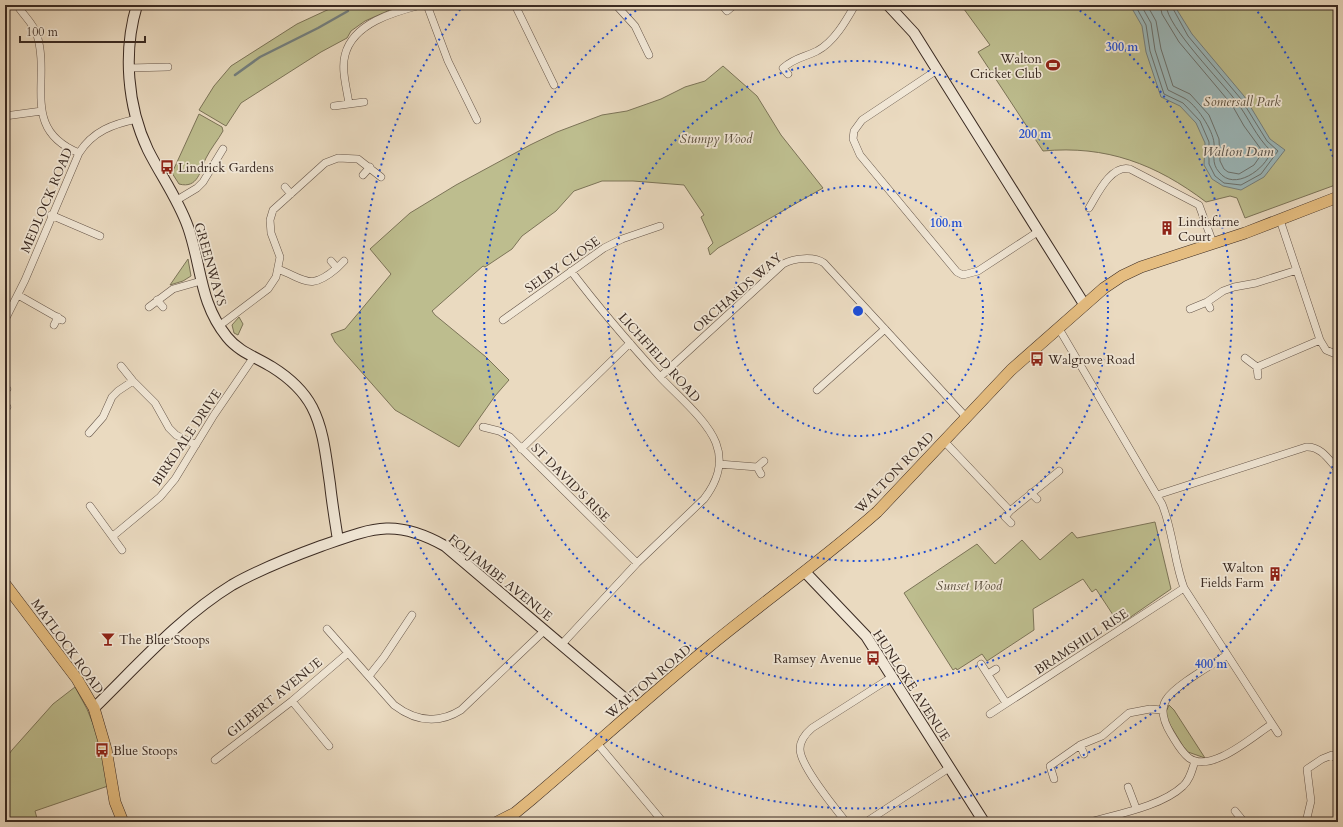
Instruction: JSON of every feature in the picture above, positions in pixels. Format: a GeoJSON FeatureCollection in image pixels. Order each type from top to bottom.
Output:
{"type":"FeatureCollection","features":[{"type":"Feature","properties":{"kind":"main road","name":"WALTON ROAD"},"geometry":{"type":"LineString","coordinates":[[497,822],[515,813],[532,800],[636,708],[877,512],[1011,370],[1084,304],[1122,276],[1134,270],[1214,244],[1338,197]]}},
{"type":"Feature","properties":{"kind":"main road","name":"MATLOCK ROAD"},"geometry":{"type":"LineString","coordinates":[[5,584],[78,679],[94,708],[106,748],[115,802],[123,822]]}},
{"type":"Feature","properties":{"kind":"street"},"geometry":{"type":"LineString","coordinates":[[17,5],[37,34],[40,46],[42,111],[45,123],[56,141],[79,153]]}},
{"type":"Feature","properties":{"kind":"street","name":"GREENWAYS"},"geometry":{"type":"LineString","coordinates":[[137,5],[130,40],[130,90],[137,119],[147,148],[176,200],[188,227],[197,257],[201,281],[210,313],[228,339],[253,358],[271,367],[287,378],[302,392],[312,407],[322,435],[338,540]]}},
{"type":"Feature","properties":{"kind":"street"},"geometry":{"type":"LineString","coordinates":[[349,104],[344,67],[345,55],[353,39],[364,28],[378,20],[421,5]]}},
{"type":"Feature","properties":{"kind":"street"},"geometry":{"type":"LineString","coordinates":[[426,5],[448,61],[477,120]]}},
{"type":"Feature","properties":{"kind":"street"},"geometry":{"type":"LineString","coordinates":[[515,5],[554,85]]}},
{"type":"Feature","properties":{"kind":"street"},"geometry":{"type":"LineString","coordinates":[[616,5],[635,26],[649,55]]}},
{"type":"Feature","properties":{"kind":"street"},"geometry":{"type":"LineString","coordinates":[[722,5],[727,11],[733,6]]}},
{"type":"Feature","properties":{"kind":"street"},"geometry":{"type":"LineString","coordinates":[[788,74],[783,68],[796,58],[817,51],[828,43],[844,23],[854,5]]}},
{"type":"Feature","properties":{"kind":"street"},"geometry":{"type":"LineString","coordinates":[[888,5],[904,20],[914,33],[1084,304]]}},
{"type":"Feature","properties":{"kind":"street"},"geometry":{"type":"LineString","coordinates":[[129,68],[168,67]]}},
{"type":"Feature","properties":{"kind":"street"},"geometry":{"type":"LineString","coordinates":[[937,70],[862,120],[857,125],[853,140],[860,155],[957,272],[963,275],[978,271],[1039,231]]}},
{"type":"Feature","properties":{"kind":"street"},"geometry":{"type":"LineString","coordinates":[[334,106],[364,102]]}},
{"type":"Feature","properties":{"kind":"street"},"geometry":{"type":"LineString","coordinates":[[5,116],[42,111]]}},
{"type":"Feature","properties":{"kind":"street","name":"MEDLOCK ROAD"},"geometry":{"type":"LineString","coordinates":[[5,320],[18,296],[51,215],[79,153],[86,142],[97,133],[116,124],[137,119]]}},
{"type":"Feature","properties":{"kind":"street"},"geometry":{"type":"LineString","coordinates":[[176,200],[197,188],[203,182],[223,149]]}},
{"type":"Feature","properties":{"kind":"street"},"geometry":{"type":"LineString","coordinates":[[219,326],[268,289],[276,277],[280,257],[271,233],[270,220],[274,210],[291,194],[325,163],[338,158],[358,160],[381,177]]}},
{"type":"Feature","properties":{"kind":"street"},"geometry":{"type":"LineString","coordinates":[[363,175],[370,168]]}},
{"type":"Feature","properties":{"kind":"street"},"geometry":{"type":"LineString","coordinates":[[1089,208],[1100,181],[1117,171],[1126,168],[1196,203],[1203,213],[1214,244]]}},
{"type":"Feature","properties":{"kind":"street"},"geometry":{"type":"LineString","coordinates":[[285,187],[291,194]]}},
{"type":"Feature","properties":{"kind":"street"},"geometry":{"type":"LineString","coordinates":[[51,215],[97,235],[92,241]]}},
{"type":"Feature","properties":{"kind":"street"},"geometry":{"type":"LineString","coordinates":[[1280,220],[1320,340],[1326,350],[1338,355]]}},
{"type":"Feature","properties":{"kind":"street","name":"SELBY CLOSE"},"geometry":{"type":"LineString","coordinates":[[503,320],[604,248],[622,239],[660,226]]}},
{"type":"Feature","properties":{"kind":"street","name":"ORCHARDS WAY"},"geometry":{"type":"LineString","coordinates":[[660,377],[783,264],[794,260],[815,259],[824,263],[966,417]]}},
{"type":"Feature","properties":{"kind":"street"},"geometry":{"type":"LineString","coordinates":[[331,261],[337,268]]}},
{"type":"Feature","properties":{"kind":"street"},"geometry":{"type":"LineString","coordinates":[[278,269],[307,282],[314,282],[326,277],[344,261]]}},
{"type":"Feature","properties":{"kind":"street"},"geometry":{"type":"LineString","coordinates":[[1190,309],[1208,305],[1223,291],[1234,287],[1256,283],[1297,270]]}},
{"type":"Feature","properties":{"kind":"street","name":"LICHFIELD ROAD"},"geometry":{"type":"LineString","coordinates":[[562,644],[637,563],[704,499],[713,487],[720,464],[719,454],[712,435],[592,299],[571,271]]}},
{"type":"Feature","properties":{"kind":"street"},"geometry":{"type":"LineString","coordinates":[[149,307],[173,289],[201,281]]}},
{"type":"Feature","properties":{"kind":"street"},"geometry":{"type":"LineString","coordinates":[[18,296],[60,318],[54,325]]}},
{"type":"Feature","properties":{"kind":"street"},"geometry":{"type":"LineString","coordinates":[[157,300],[163,307]]}},
{"type":"Feature","properties":{"kind":"street"},"geometry":{"type":"LineString","coordinates":[[1058,327],[1157,495],[1166,514],[1178,569],[1184,588],[1278,734]]}},
{"type":"Feature","properties":{"kind":"street"},"geometry":{"type":"LineString","coordinates":[[817,390],[885,329]]}},
{"type":"Feature","properties":{"kind":"street"},"geometry":{"type":"LineString","coordinates":[[1257,367],[1320,340]]}},
{"type":"Feature","properties":{"kind":"street"},"geometry":{"type":"LineString","coordinates":[[521,449],[630,343]]}},
{"type":"Feature","properties":{"kind":"street","name":"BIRKDALE DRIVE"},"geometry":{"type":"LineString","coordinates":[[113,536],[160,497],[175,479],[214,415],[253,358]]}},
{"type":"Feature","properties":{"kind":"street"},"geometry":{"type":"LineString","coordinates":[[1245,358],[1257,367],[1258,376]]}},
{"type":"Feature","properties":{"kind":"street"},"geometry":{"type":"LineString","coordinates":[[121,366],[133,382],[155,403],[169,428],[176,435],[196,446]]}},
{"type":"Feature","properties":{"kind":"street"},"geometry":{"type":"LineString","coordinates":[[89,433],[102,417],[112,397],[118,391],[133,382]]}},
{"type":"Feature","properties":{"kind":"street","name":"ST DAVID'S RISE"},"geometry":{"type":"LineString","coordinates":[[483,427],[510,437],[637,563]]}},
{"type":"Feature","properties":{"kind":"street"},"geometry":{"type":"LineString","coordinates":[[944,441],[1010,511]]}},
{"type":"Feature","properties":{"kind":"street"},"geometry":{"type":"LineString","coordinates":[[1157,495],[1306,447],[1314,446],[1338,470]]}},
{"type":"Feature","properties":{"kind":"street"},"geometry":{"type":"LineString","coordinates":[[720,464],[757,467],[764,461]]}},
{"type":"Feature","properties":{"kind":"street"},"geometry":{"type":"LineString","coordinates":[[757,467],[761,474]]}},
{"type":"Feature","properties":{"kind":"street"},"geometry":{"type":"LineString","coordinates":[[1011,523],[1005,517],[1010,511],[1059,471]]}},
{"type":"Feature","properties":{"kind":"street"},"geometry":{"type":"LineString","coordinates":[[1031,493],[1036,499]]}},
{"type":"Feature","properties":{"kind":"street"},"geometry":{"type":"LineString","coordinates":[[90,506],[122,550]]}},
{"type":"Feature","properties":{"kind":"street","name":"FOLJAMBE AVENUE"},"geometry":{"type":"LineString","coordinates":[[94,708],[183,621],[216,596],[262,570],[338,540],[376,529],[390,527],[404,529],[426,536],[445,546],[636,708]]}},
{"type":"Feature","properties":{"kind":"street","name":"HUNLOKE AVENUE"},"geometry":{"type":"LineString","coordinates":[[805,572],[866,636],[984,822]]}},
{"type":"Feature","properties":{"kind":"street","name":"BRAMSHILL RISE"},"geometry":{"type":"LineString","coordinates":[[990,714],[1184,588]]}},
{"type":"Feature","properties":{"kind":"street"},"geometry":{"type":"LineString","coordinates":[[368,676],[384,657],[412,615]]}},
{"type":"Feature","properties":{"kind":"street"},"geometry":{"type":"LineString","coordinates":[[327,630],[389,700],[405,714],[425,720],[442,719],[455,714],[466,706],[545,630]]}},
{"type":"Feature","properties":{"kind":"street","name":"GILBERT AVENUE"},"geometry":{"type":"LineString","coordinates":[[215,760],[292,701],[348,653]]}},
{"type":"Feature","properties":{"kind":"street"},"geometry":{"type":"LineString","coordinates":[[1227,655],[1170,695],[1163,704],[1163,719],[1175,740],[1185,755],[1195,762],[1207,763],[1216,760],[1272,724]]}},
{"type":"Feature","properties":{"kind":"street"},"geometry":{"type":"LineString","coordinates":[[981,664],[1006,703]]}},
{"type":"Feature","properties":{"kind":"street"},"geometry":{"type":"LineString","coordinates":[[988,674],[996,669]]}},
{"type":"Feature","properties":{"kind":"street"},"geometry":{"type":"LineString","coordinates":[[846,822],[826,797],[809,770],[800,751],[800,744],[805,734],[812,728],[892,678]]}},
{"type":"Feature","properties":{"kind":"street"},"geometry":{"type":"LineString","coordinates":[[292,701],[329,746]]}},
{"type":"Feature","properties":{"kind":"street"},"geometry":{"type":"LineString","coordinates":[[1054,779],[1050,766],[1080,745],[1102,736],[1129,713],[1150,709],[1162,710]]}},
{"type":"Feature","properties":{"kind":"street"},"geometry":{"type":"LineString","coordinates":[[597,743],[663,822]]}},
{"type":"Feature","properties":{"kind":"street"},"geometry":{"type":"LineString","coordinates":[[1080,745],[1084,754]]}},
{"type":"Feature","properties":{"kind":"street"},"geometry":{"type":"LineString","coordinates":[[1306,822],[1311,793],[1308,769],[1322,759],[1332,756],[1338,760]]}},
{"type":"Feature","properties":{"kind":"street"},"geometry":{"type":"LineString","coordinates":[[1090,822],[1136,808],[1173,794],[1184,786],[1191,775],[1195,762]]}},
{"type":"Feature","properties":{"kind":"street"},"geometry":{"type":"LineString","coordinates":[[866,822],[949,768]]}},
{"type":"Feature","properties":{"kind":"street"},"geometry":{"type":"LineString","coordinates":[[1128,787],[1136,808]]}},
{"type":"Feature","properties":{"kind":"street"},"geometry":{"type":"LineString","coordinates":[[1235,811],[1244,822]]}},
{"type":"Feature","properties":{"kind":"green space"},"geometry":{"type":"Polygon","coordinates":[[[338,5],[401,5],[365,21],[351,31],[347,38],[321,52],[241,103],[226,126],[199,110],[214,86],[231,66],[297,24],[338,5]]]}},
{"type":"Feature","properties":{"kind":"green space","name":"Somersall Park"},"geometry":{"type":"Polygon","coordinates":[[[961,5],[1338,5],[1338,184],[1245,218],[1237,198],[1230,196],[1206,202],[1168,177],[1129,160],[1109,154],[1088,151],[1043,151],[978,52],[990,45],[961,5]]]}},
{"type":"Feature","properties":{"kind":"green space","name":"Stumpy Wood"},"geometry":{"type":"Polygon","coordinates":[[[723,66],[757,96],[781,135],[823,188],[718,248],[710,255],[708,248],[713,243],[701,217],[704,215],[684,185],[633,181],[602,181],[574,191],[556,211],[522,236],[512,249],[485,267],[483,266],[432,311],[486,357],[509,380],[495,396],[459,447],[395,410],[335,342],[331,334],[345,329],[391,274],[370,249],[410,213],[456,185],[557,132],[602,115],[627,111],[661,99],[685,87],[705,81],[723,66]]]}},
{"type":"Feature","properties":{"kind":"green space"},"geometry":{"type":"Polygon","coordinates":[[[199,114],[222,127],[223,131],[208,154],[197,178],[190,184],[179,184],[172,173],[199,114]]]}},
{"type":"Feature","properties":{"kind":"green space"},"geometry":{"type":"Polygon","coordinates":[[[188,259],[191,276],[183,281],[170,285],[188,259]]]}},
{"type":"Feature","properties":{"kind":"green space"},"geometry":{"type":"Polygon","coordinates":[[[239,317],[243,324],[238,335],[234,333],[232,325],[239,317]]]}},
{"type":"Feature","properties":{"kind":"green space","name":"Sunset Wood"},"geometry":{"type":"Polygon","coordinates":[[[1155,522],[1171,589],[1122,623],[1117,621],[1096,589],[1092,592],[1083,579],[1033,609],[1034,630],[987,661],[982,654],[957,670],[956,668],[953,670],[904,593],[977,544],[995,564],[1022,540],[1040,560],[1072,532],[1077,538],[1155,522]]]}},
{"type":"Feature","properties":{"kind":"green space"},"geometry":{"type":"Polygon","coordinates":[[[75,687],[87,709],[100,741],[108,786],[35,811],[38,822],[5,822],[5,760],[53,704],[75,687]]]}},
{"type":"Feature","properties":{"kind":"green space"},"geometry":{"type":"Polygon","coordinates":[[[1169,705],[1174,710],[1205,758],[1188,752],[1183,746],[1167,720],[1166,712],[1169,705]]]}},
{"type":"Feature","properties":{"kind":"water","name":"Walton Dam"},"geometry":{"type":"Polygon","coordinates":[[[1130,5],[1174,5],[1192,34],[1244,96],[1270,139],[1285,150],[1264,177],[1241,190],[1223,186],[1212,179],[1204,165],[1205,143],[1196,123],[1180,106],[1161,97],[1146,52],[1142,26],[1130,5]]]}},
{"type":"Feature","properties":{"kind":"waterway"},"geometry":{"type":"LineString","coordinates":[[235,75],[260,57],[348,11]]}},
{"type":"Feature","properties":{"kind":"place","name":"Walton Cricket Club"},"geometry":{"type":"Point","coordinates":[1053,65]}},
{"type":"Feature","properties":{"kind":"place","name":"Lindrick Gardens"},"geometry":{"type":"Point","coordinates":[167,167]}},
{"type":"Feature","properties":{"kind":"place","name":"Lindisfarne Court"},"geometry":{"type":"Point","coordinates":[1167,228]}},
{"type":"Feature","properties":{"kind":"place","name":"Walgrove Road"},"geometry":{"type":"Point","coordinates":[1037,359]}},
{"type":"Feature","properties":{"kind":"place","name":"Walton Fields Farm"},"geometry":{"type":"Point","coordinates":[1275,574]}},
{"type":"Feature","properties":{"kind":"place","name":"The Blue Stoops"},"geometry":{"type":"Point","coordinates":[108,639]}},
{"type":"Feature","properties":{"kind":"place","name":"Ramsey Avenue"},"geometry":{"type":"Point","coordinates":[873,658]}},
{"type":"Feature","properties":{"kind":"place","name":"Blue Stoops"},"geometry":{"type":"Point","coordinates":[102,750]}}]}
